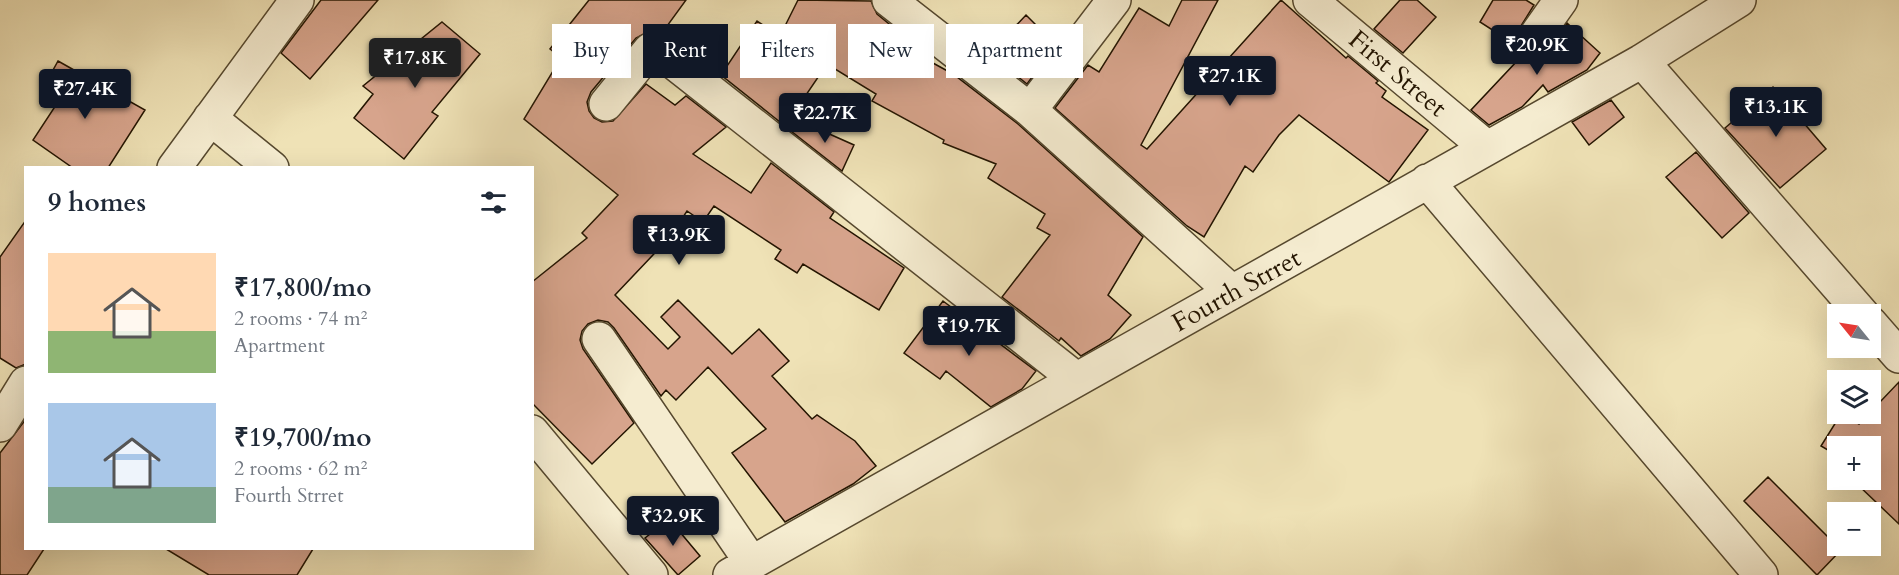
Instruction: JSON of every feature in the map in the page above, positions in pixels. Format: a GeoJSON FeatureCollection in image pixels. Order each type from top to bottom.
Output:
{"type":"FeatureCollection","features":[{"type":"Feature","properties":{"kind":"street"},"geometry":{"type":"LineString","coordinates":[[175,166],[297,0]]}},
{"type":"Feature","properties":{"kind":"street"},"geometry":{"type":"LineString","coordinates":[[1030,110],[1114,0]]}},
{"type":"Feature","properties":{"kind":"street"},"geometry":{"type":"LineString","coordinates":[[1530,44],[1561,0]]}},
{"type":"Feature","properties":{"kind":"street","name":"Fourth Strret"},"geometry":{"type":"LineString","coordinates":[[740,568],[1642,61],[1740,0]]}},
{"type":"Feature","properties":{"kind":"street","name":"First Street"},"geometry":{"type":"LineString","coordinates":[[1314,1],[1486,147]]}},
{"type":"Feature","properties":{"kind":"street"},"geometry":{"type":"LineString","coordinates":[[901,4],[1030,110],[1232,292]]}},
{"type":"Feature","properties":{"kind":"street"},"geometry":{"type":"LineString","coordinates":[[606,104],[650,50],[658,50],[1076,379]]}},
{"type":"Feature","properties":{"kind":"street"},"geometry":{"type":"LineString","coordinates":[[1642,61],[1853,304]]}},
{"type":"Feature","properties":{"kind":"street"},"geometry":{"type":"LineString","coordinates":[[210,118],[270,166]]}},
{"type":"Feature","properties":{"kind":"street"},"geometry":{"type":"LineString","coordinates":[[1427,181],[1761,575]]}},
{"type":"Feature","properties":{"kind":"street"},"geometry":{"type":"LineString","coordinates":[[1881,336],[1899,356]]}},
{"type":"Feature","properties":{"kind":"street"},"geometry":{"type":"LineString","coordinates":[[598,339],[740,568]]}},
{"type":"Feature","properties":{"kind":"street"},"geometry":{"type":"LineString","coordinates":[[0,425],[24,386]]}},
{"type":"Feature","properties":{"kind":"street"},"geometry":{"type":"LineString","coordinates":[[534,434],[651,575]]}},
{"type":"Feature","properties":{"kind":"building"},"geometry":{"type":"Polygon","coordinates":[[[321,0],[378,0],[310,79],[281,53],[321,0]]]}},
{"type":"Feature","properties":{"kind":"building"},"geometry":{"type":"Polygon","coordinates":[[[589,0],[686,0],[669,24],[643,24],[643,34],[631,44],[631,24],[570,24],[589,0]]]}},
{"type":"Feature","properties":{"kind":"building"},"geometry":{"type":"Polygon","coordinates":[[[798,0],[871,1],[877,14],[889,24],[848,24],[848,77],[836,70],[836,24],[786,24],[798,0]]]}},
{"type":"Feature","properties":{"kind":"building"},"geometry":{"type":"Polygon","coordinates":[[[1182,0],[1218,0],[1141,145],[1147,149],[1281,0],[1346,58],[1348,56],[1378,81],[1376,83],[1386,91],[1382,97],[1428,130],[1389,182],[1299,115],[1279,135],[1253,172],[1245,166],[1204,237],[1187,226],[1055,108],[1078,78],[1083,78],[1083,72],[1088,65],[1099,72],[1139,8],[1169,26],[1182,0]]]}},
{"type":"Feature","properties":{"kind":"building"},"geometry":{"type":"Polygon","coordinates":[[[1400,0],[1417,0],[1436,17],[1403,53],[1374,29],[1400,0]]]}},
{"type":"Feature","properties":{"kind":"building"},"geometry":{"type":"Polygon","coordinates":[[[1493,0],[1526,0],[1534,5],[1511,42],[1480,22],[1493,0]]]}},
{"type":"Feature","properties":{"kind":"building"},"geometry":{"type":"Polygon","coordinates":[[[1026,15],[1035,24],[1017,24],[1026,15]]]}},
{"type":"Feature","properties":{"kind":"building"},"geometry":{"type":"Polygon","coordinates":[[[442,22],[480,54],[432,112],[438,116],[404,159],[354,118],[373,94],[363,86],[442,22]]]}},
{"type":"Feature","properties":{"kind":"building"},"geometry":{"type":"Polygon","coordinates":[[[1567,23],[1600,53],[1587,70],[1548,92],[1543,85],[1522,107],[1489,125],[1471,110],[1519,59],[1529,63],[1538,61],[1545,55],[1567,23]]]}},
{"type":"Feature","properties":{"kind":"building"},"geometry":{"type":"Polygon","coordinates":[[[740,46],[740,78],[818,78],[785,126],[725,78],[728,78],[728,64],[740,46]]]}},
{"type":"Feature","properties":{"kind":"building"},"geometry":{"type":"Polygon","coordinates":[[[58,61],[145,110],[109,166],[70,166],[33,140],[58,102],[41,92],[58,61]]]}},
{"type":"Feature","properties":{"kind":"building"},"geometry":{"type":"Polygon","coordinates":[[[934,64],[946,70],[946,78],[958,78],[1018,124],[1143,237],[1108,295],[1131,315],[1110,339],[1081,356],[1061,338],[1059,341],[1002,297],[1050,235],[1037,228],[1045,214],[988,178],[996,164],[943,143],[944,140],[872,101],[876,94],[850,78],[934,78],[934,64]]]}},
{"type":"Feature","properties":{"kind":"building"},"geometry":{"type":"Polygon","coordinates":[[[552,73],[552,78],[603,78],[591,92],[587,102],[594,118],[602,122],[613,121],[646,84],[675,105],[686,96],[726,127],[693,154],[751,193],[771,163],[834,212],[830,218],[904,268],[879,310],[803,264],[797,273],[775,259],[781,250],[714,206],[703,222],[687,211],[670,237],[615,295],[668,349],[680,337],[661,317],[678,300],[732,354],[759,329],[789,361],[772,376],[812,419],[817,415],[855,441],[876,466],[853,484],[785,522],[732,453],[766,429],[708,367],[676,400],[666,390],[661,396],[614,328],[608,322],[598,320],[588,324],[582,331],[580,340],[583,349],[634,423],[592,464],[534,405],[534,280],[587,238],[582,233],[618,195],[524,119],[552,73]]]}},
{"type":"Feature","properties":{"kind":"building"},"geometry":{"type":"Polygon","coordinates":[[[1019,78],[1031,78],[1027,84],[1019,78]]]}},
{"type":"Feature","properties":{"kind":"building"},"geometry":{"type":"Polygon","coordinates":[[[1773,87],[1826,149],[1780,188],[1725,128],[1773,87]]]}},
{"type":"Feature","properties":{"kind":"building"},"geometry":{"type":"Polygon","coordinates":[[[1611,100],[1624,117],[1589,145],[1572,122],[1611,100]]]}},
{"type":"Feature","properties":{"kind":"building"},"geometry":{"type":"Polygon","coordinates":[[[798,120],[854,145],[842,171],[791,131],[798,120]]]}},
{"type":"Feature","properties":{"kind":"building"},"geometry":{"type":"Polygon","coordinates":[[[1696,152],[1749,213],[1722,238],[1666,177],[1696,152]]]}},
{"type":"Feature","properties":{"kind":"building"},"geometry":{"type":"Polygon","coordinates":[[[24,223],[24,365],[16,368],[0,358],[0,257],[24,223]]]}},
{"type":"Feature","properties":{"kind":"building"},"geometry":{"type":"Polygon","coordinates":[[[943,301],[1036,371],[1022,389],[991,407],[946,371],[940,379],[904,353],[943,301]]]}},
{"type":"Feature","properties":{"kind":"building"},"geometry":{"type":"Polygon","coordinates":[[[1899,382],[1899,524],[1881,507],[1881,502],[1876,502],[1863,490],[1881,490],[1881,436],[1827,436],[1835,424],[1881,424],[1881,401],[1899,382]]]}},
{"type":"Feature","properties":{"kind":"building"},"geometry":{"type":"Polygon","coordinates":[[[24,422],[24,550],[43,550],[27,575],[0,575],[0,453],[24,422]]]}},
{"type":"Feature","properties":{"kind":"building"},"geometry":{"type":"Polygon","coordinates":[[[1827,436],[1827,450],[1821,446],[1827,436]]]}},
{"type":"Feature","properties":{"kind":"building"},"geometry":{"type":"Polygon","coordinates":[[[1768,477],[1827,536],[1827,556],[1835,556],[1817,575],[1744,501],[1768,477]]]}},
{"type":"Feature","properties":{"kind":"building"},"geometry":{"type":"Polygon","coordinates":[[[669,519],[700,556],[678,575],[645,538],[669,519]]]}},
{"type":"Feature","properties":{"kind":"building"},"geometry":{"type":"Polygon","coordinates":[[[168,550],[312,550],[297,575],[209,575],[168,550]]]}}]}
